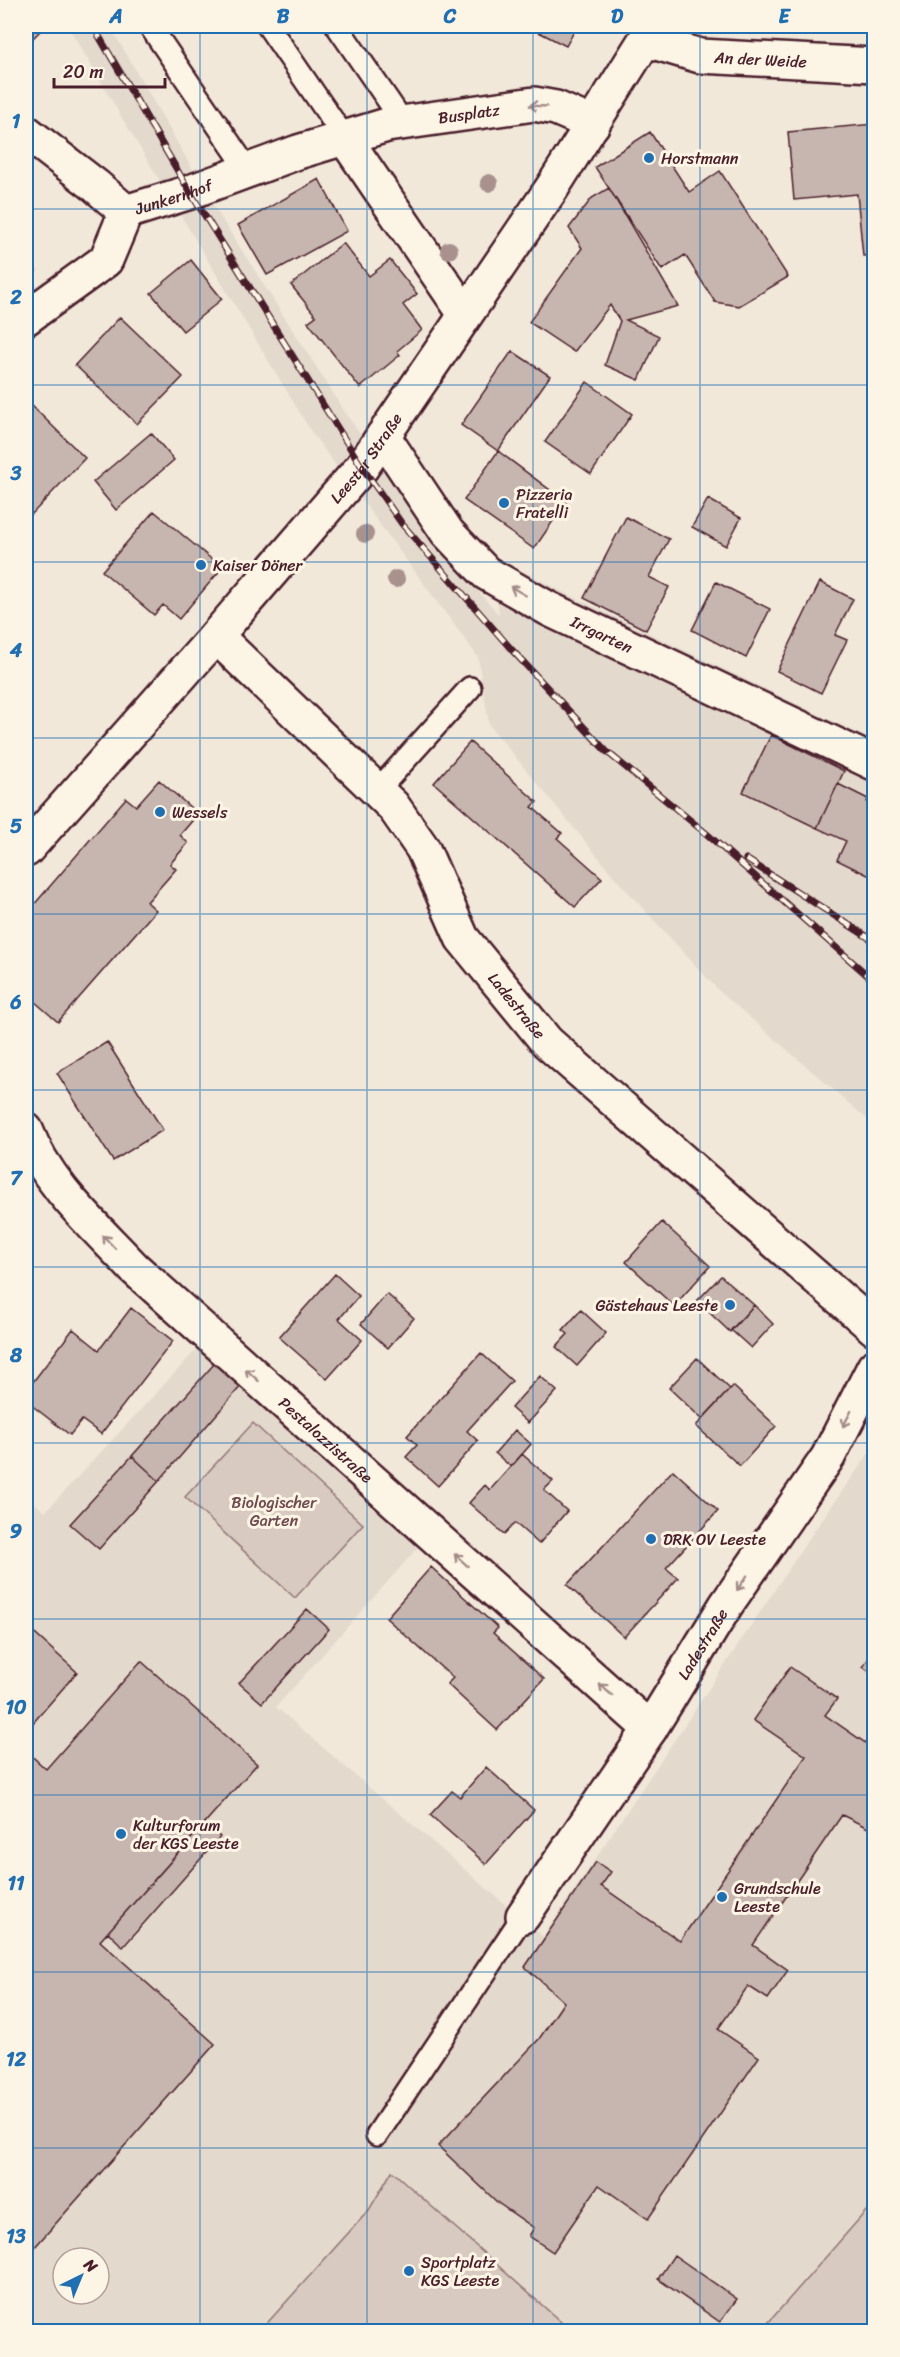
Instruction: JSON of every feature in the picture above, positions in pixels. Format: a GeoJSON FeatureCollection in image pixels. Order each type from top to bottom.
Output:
{"type":"FeatureCollection","features":[{"type":"Feature","properties":{"kind":"street","name":"An der Weide"},"geometry":{"type":"LineString","coordinates":[[651,33],[700,56],[874,65]]}},
{"type":"Feature","properties":{"kind":"street","name":"Leester Straße"},"geometry":{"type":"LineString","coordinates":[[26,850],[362,467],[552,188],[651,33]]}},
{"type":"Feature","properties":{"kind":"street","name":"Busplatz"},"geometry":{"type":"LineString","coordinates":[[344,137],[402,123],[534,104],[556,108],[593,124]]}},
{"type":"Feature","properties":{"kind":"street","name":"Junkernhof"},"geometry":{"type":"LineString","coordinates":[[26,132],[126,212],[190,192],[344,137]]}},
{"type":"Feature","properties":{"kind":"street"},"geometry":{"type":"LineString","coordinates":[[344,137],[465,314]]}},
{"type":"Feature","properties":{"kind":"street"},"geometry":{"type":"LineString","coordinates":[[26,318],[106,260],[126,212]]}},
{"type":"Feature","properties":{"kind":"street","name":"Irrgarten"},"geometry":{"type":"LineString","coordinates":[[383,436],[447,532],[486,573],[549,609],[874,763]]}},
{"type":"Feature","properties":{"kind":"street","name":"Ladestraße"},"geometry":{"type":"LineString","coordinates":[[216,636],[393,806],[423,849],[462,938],[547,1042],[874,1328]]}},
{"type":"Feature","properties":{"kind":"street","name":"Pestalozzistraße"},"geometry":{"type":"LineString","coordinates":[[26,1130],[33,1148],[66,1196],[134,1269],[650,1729]]}},
{"type":"Feature","properties":{"kind":"street","name":"Ladestraße"},"geometry":{"type":"LineString","coordinates":[[524,1916],[650,1729],[726,1605],[828,1457],[874,1367]]}},
{"type":"Feature","properties":{"kind":"lane"},"geometry":{"type":"LineString","coordinates":[[150,26],[248,170]]}},
{"type":"Feature","properties":{"kind":"lane"},"geometry":{"type":"LineString","coordinates":[[268,26],[344,137]]}},
{"type":"Feature","properties":{"kind":"lane"},"geometry":{"type":"LineString","coordinates":[[337,26],[402,123]]}},
{"type":"Feature","properties":{"kind":"lane"},"geometry":{"type":"LineString","coordinates":[[377,791],[470,688]]}},
{"type":"Feature","properties":{"kind":"lane"},"geometry":{"type":"LineString","coordinates":[[377,2135],[524,1916]]}},
{"type":"Feature","properties":{"kind":"shaded area"},"geometry":{"type":"Polygon","coordinates":[[[68,26],[110,26],[218,213],[349,418],[426,531],[499,615],[492,555],[563,592],[874,741],[874,1125],[718,990],[617,880],[489,725],[478,657],[312,433],[68,26]]]}},
{"type":"Feature","properties":{"kind":"shaded area"},"geometry":{"type":"Polygon","coordinates":[[[198,1348],[424,1541],[276,1707],[543,1937],[814,1531],[874,1446],[874,2202],[761,2331],[571,2331],[392,2171],[369,2210],[260,2331],[26,2331],[26,1496],[45,1512],[198,1348]]]}},
{"type":"Feature","properties":{"kind":"green space","name":"Biologischer Garten"},"geometry":{"type":"Polygon","coordinates":[[[253,1423],[363,1524],[295,1598],[185,1497],[253,1423]]]}},
{"type":"Feature","properties":{"kind":"green space","name":"Sportplatz KGS Leeste"},"geometry":{"type":"Polygon","coordinates":[[[392,2171],[571,2331],[260,2331],[369,2210],[392,2171]]]}},
{"type":"Feature","properties":{"kind":"green space"},"geometry":{"type":"Polygon","coordinates":[[[874,2202],[874,2331],[761,2331],[874,2202]]]}},
{"type":"Feature","properties":{"kind":"building"},"geometry":{"type":"Polygon","coordinates":[[[26,26],[45,26],[26,45],[26,26]]]}},
{"type":"Feature","properties":{"kind":"building"},"geometry":{"type":"Polygon","coordinates":[[[527,26],[577,26],[566,46],[527,26]]]}},
{"type":"Feature","properties":{"kind":"building"},"geometry":{"type":"Polygon","coordinates":[[[874,124],[874,255],[863,256],[857,194],[794,200],[788,132],[874,124]]]}},
{"type":"Feature","properties":{"kind":"building"},"geometry":{"type":"Polygon","coordinates":[[[650,132],[689,192],[720,171],[788,277],[739,306],[715,302],[685,255],[662,270],[595,167],[650,132]]]}},
{"type":"Feature","properties":{"kind":"building"},"geometry":{"type":"Polygon","coordinates":[[[319,179],[347,231],[267,275],[238,225],[319,179]]]}},
{"type":"Feature","properties":{"kind":"building"},"geometry":{"type":"Polygon","coordinates":[[[609,188],[678,306],[626,320],[659,336],[639,380],[605,365],[620,321],[610,305],[574,352],[529,322],[582,248],[569,228],[592,198],[609,188]]]}},
{"type":"Feature","properties":{"kind":"building"},"geometry":{"type":"Polygon","coordinates":[[[343,243],[369,276],[390,260],[417,294],[403,305],[422,330],[397,351],[400,355],[360,388],[308,322],[316,316],[291,285],[343,243]]]}},
{"type":"Feature","properties":{"kind":"building"},"geometry":{"type":"Polygon","coordinates":[[[191,260],[222,299],[183,331],[151,293],[191,260]]]}},
{"type":"Feature","properties":{"kind":"building"},"geometry":{"type":"Polygon","coordinates":[[[26,261],[36,271],[26,282],[26,261]]]}},
{"type":"Feature","properties":{"kind":"building"},"geometry":{"type":"Polygon","coordinates":[[[120,317],[183,377],[137,424],[75,365],[120,317]]]}},
{"type":"Feature","properties":{"kind":"building"},"geometry":{"type":"Polygon","coordinates":[[[512,351],[550,376],[498,451],[461,425],[512,351]]]}},
{"type":"Feature","properties":{"kind":"building"},"geometry":{"type":"Polygon","coordinates":[[[587,382],[632,414],[591,474],[545,442],[587,382]]]}},
{"type":"Feature","properties":{"kind":"building"},"geometry":{"type":"Polygon","coordinates":[[[26,400],[85,458],[32,514],[26,507],[26,400]]]}},
{"type":"Feature","properties":{"kind":"building"},"geometry":{"type":"Polygon","coordinates":[[[151,433],[174,460],[116,510],[93,482],[151,433]]]}},
{"type":"Feature","properties":{"kind":"building"},"geometry":{"type":"Polygon","coordinates":[[[498,451],[566,502],[534,549],[464,500],[498,451]]]}},
{"type":"Feature","properties":{"kind":"building"},"geometry":{"type":"Polygon","coordinates":[[[708,499],[741,518],[726,546],[692,527],[708,499]]]}},
{"type":"Feature","properties":{"kind":"building"},"geometry":{"type":"Polygon","coordinates":[[[154,511],[222,568],[179,619],[163,605],[154,615],[102,571],[154,511]]]}},
{"type":"Feature","properties":{"kind":"building"},"geometry":{"type":"Polygon","coordinates":[[[626,517],[669,539],[649,577],[669,587],[646,630],[584,598],[626,517]]]}},
{"type":"Feature","properties":{"kind":"building"},"geometry":{"type":"Polygon","coordinates":[[[716,582],[770,609],[746,658],[692,630],[716,582]]]}},
{"type":"Feature","properties":{"kind":"building"},"geometry":{"type":"Polygon","coordinates":[[[820,582],[853,599],[835,635],[847,640],[821,693],[777,671],[820,582]]]}},
{"type":"Feature","properties":{"kind":"building"},"geometry":{"type":"Polygon","coordinates":[[[771,735],[844,771],[817,828],[743,792],[771,735]]]}},
{"type":"Feature","properties":{"kind":"building"},"geometry":{"type":"Polygon","coordinates":[[[470,742],[537,802],[532,807],[562,833],[557,838],[602,878],[575,907],[434,783],[470,742]]]}},
{"type":"Feature","properties":{"kind":"building"},"geometry":{"type":"Polygon","coordinates":[[[159,780],[198,814],[180,835],[188,843],[170,864],[176,869],[147,902],[156,910],[58,1022],[26,994],[26,914],[126,798],[136,806],[159,780]]]}},
{"type":"Feature","properties":{"kind":"building"},"geometry":{"type":"Polygon","coordinates":[[[838,784],[868,799],[867,802],[874,806],[874,878],[837,860],[846,841],[817,828],[838,784]]]}},
{"type":"Feature","properties":{"kind":"building"},"geometry":{"type":"Polygon","coordinates":[[[107,1042],[163,1130],[113,1161],[57,1073],[107,1042]]]}},
{"type":"Feature","properties":{"kind":"building"},"geometry":{"type":"Polygon","coordinates":[[[662,1222],[710,1266],[674,1306],[626,1262],[662,1222]]]}},
{"type":"Feature","properties":{"kind":"building"},"geometry":{"type":"Polygon","coordinates":[[[335,1274],[359,1296],[339,1319],[362,1340],[327,1379],[279,1337],[335,1274]]]}},
{"type":"Feature","properties":{"kind":"building"},"geometry":{"type":"Polygon","coordinates":[[[721,1276],[754,1305],[730,1332],[697,1301],[721,1276]]]}},
{"type":"Feature","properties":{"kind":"building"},"geometry":{"type":"Polygon","coordinates":[[[387,1294],[414,1318],[388,1348],[361,1324],[387,1294]]]}},
{"type":"Feature","properties":{"kind":"building"},"geometry":{"type":"Polygon","coordinates":[[[754,1305],[773,1324],[751,1348],[731,1330],[754,1305]]]}},
{"type":"Feature","properties":{"kind":"building"},"geometry":{"type":"Polygon","coordinates":[[[131,1308],[173,1341],[101,1434],[82,1420],[70,1435],[26,1401],[26,1391],[73,1329],[99,1350],[131,1308]]]}},
{"type":"Feature","properties":{"kind":"building"},"geometry":{"type":"Polygon","coordinates":[[[581,1310],[606,1333],[577,1366],[556,1347],[568,1334],[563,1330],[581,1310]]]}},
{"type":"Feature","properties":{"kind":"building"},"geometry":{"type":"Polygon","coordinates":[[[481,1353],[512,1381],[467,1431],[478,1441],[438,1486],[406,1457],[417,1445],[407,1436],[481,1353]]]}},
{"type":"Feature","properties":{"kind":"building"},"geometry":{"type":"Polygon","coordinates":[[[697,1358],[730,1389],[702,1419],[669,1388],[697,1358]]]}},
{"type":"Feature","properties":{"kind":"building"},"geometry":{"type":"Polygon","coordinates":[[[215,1363],[241,1386],[159,1481],[132,1456],[215,1363]]]}},
{"type":"Feature","properties":{"kind":"building"},"geometry":{"type":"Polygon","coordinates":[[[540,1376],[557,1391],[528,1423],[511,1408],[540,1376]]]}},
{"type":"Feature","properties":{"kind":"building"},"geometry":{"type":"Polygon","coordinates":[[[733,1386],[776,1426],[740,1466],[696,1426],[733,1386]]]}},
{"type":"Feature","properties":{"kind":"building"},"geometry":{"type":"Polygon","coordinates":[[[515,1430],[531,1444],[511,1467],[495,1453],[515,1430]]]}},
{"type":"Feature","properties":{"kind":"building"},"geometry":{"type":"Polygon","coordinates":[[[522,1454],[553,1481],[544,1490],[567,1511],[539,1544],[515,1523],[504,1534],[469,1503],[485,1485],[490,1490],[522,1454]]]}},
{"type":"Feature","properties":{"kind":"building"},"geometry":{"type":"Polygon","coordinates":[[[132,1456],[159,1481],[99,1549],[70,1524],[132,1456]]]}},
{"type":"Feature","properties":{"kind":"building","name":"DRK OV Leeste"},"geometry":{"type":"Polygon","coordinates":[[[673,1470],[718,1511],[666,1568],[678,1578],[624,1637],[567,1585],[673,1470]]]}},
{"type":"Feature","properties":{"kind":"building"},"geometry":{"type":"Polygon","coordinates":[[[431,1567],[498,1628],[493,1633],[544,1679],[497,1730],[447,1684],[453,1678],[386,1618],[431,1567]]]}},
{"type":"Feature","properties":{"kind":"building"},"geometry":{"type":"Polygon","coordinates":[[[307,1609],[329,1629],[262,1703],[239,1683],[307,1609]]]}},
{"type":"Feature","properties":{"kind":"building"},"geometry":{"type":"Polygon","coordinates":[[[26,1626],[77,1672],[26,1731],[26,1626]]]}},
{"type":"Feature","properties":{"kind":"building"},"geometry":{"type":"Polygon","coordinates":[[[874,1650],[874,1675],[863,1667],[874,1650]]]}},
{"type":"Feature","properties":{"kind":"building"},"geometry":{"type":"Polygon","coordinates":[[[141,1661],[257,1764],[100,1941],[215,2044],[26,2257],[26,1751],[46,1769],[141,1661]]]}},
{"type":"Feature","properties":{"kind":"building","name":"Grundschule Leeste"},"geometry":{"type":"Polygon","coordinates":[[[790,1667],[837,1699],[825,1715],[874,1749],[874,1831],[842,1815],[753,1945],[788,1970],[768,1999],[748,1986],[718,2029],[759,2057],[648,2219],[599,2185],[553,2252],[529,2236],[534,2228],[498,2203],[438,2146],[539,2039],[564,2002],[525,1967],[596,1862],[611,1872],[601,1886],[680,1941],[806,1756],[753,1720],[790,1667]]]}},
{"type":"Feature","properties":{"kind":"building"},"geometry":{"type":"Polygon","coordinates":[[[486,1767],[534,1810],[486,1864],[430,1815],[452,1791],[460,1797],[486,1767]]]}},
{"type":"Feature","properties":{"kind":"building"},"geometry":{"type":"Polygon","coordinates":[[[205,1823],[220,1837],[123,1947],[108,1932],[205,1823]]]}},
{"type":"Feature","properties":{"kind":"building"},"geometry":{"type":"Polygon","coordinates":[[[674,2255],[737,2299],[720,2322],[658,2279],[674,2255]]]}},
{"type":"Feature","properties":{"kind":"railway"},"geometry":{"type":"LineString","coordinates":[[93,26],[190,192],[362,467],[402,524],[512,650],[606,751],[708,835],[874,981]]}},
{"type":"Feature","properties":{"kind":"railway"},"geometry":{"type":"LineString","coordinates":[[746,859],[874,941]]}},
{"type":"Feature","properties":{"kind":"place","name":"Horstmann"},"geometry":{"type":"Point","coordinates":[649,158]}},
{"type":"Feature","properties":{"kind":"place","name":"Pizzeria Fratelli"},"geometry":{"type":"Point","coordinates":[504,503]}},
{"type":"Feature","properties":{"kind":"place","name":"Kaiser Döner"},"geometry":{"type":"Point","coordinates":[201,565]}},
{"type":"Feature","properties":{"kind":"place","name":"Wessels"},"geometry":{"type":"Point","coordinates":[160,812]}},
{"type":"Feature","properties":{"kind":"place","name":"Gästehaus Leeste"},"geometry":{"type":"Point","coordinates":[730,1305]}},
{"type":"Feature","properties":{"kind":"place","name":"DRK OV Leeste"},"geometry":{"type":"Point","coordinates":[651,1539]}},
{"type":"Feature","properties":{"kind":"place","name":"Kulturforum der KGS Leeste"},"geometry":{"type":"Point","coordinates":[121,1834]}},
{"type":"Feature","properties":{"kind":"place","name":"Grundschule Leeste"},"geometry":{"type":"Point","coordinates":[722,1897]}},
{"type":"Feature","properties":{"kind":"place","name":"Sportplatz KGS Leeste"},"geometry":{"type":"Point","coordinates":[409,2271]}}]}
